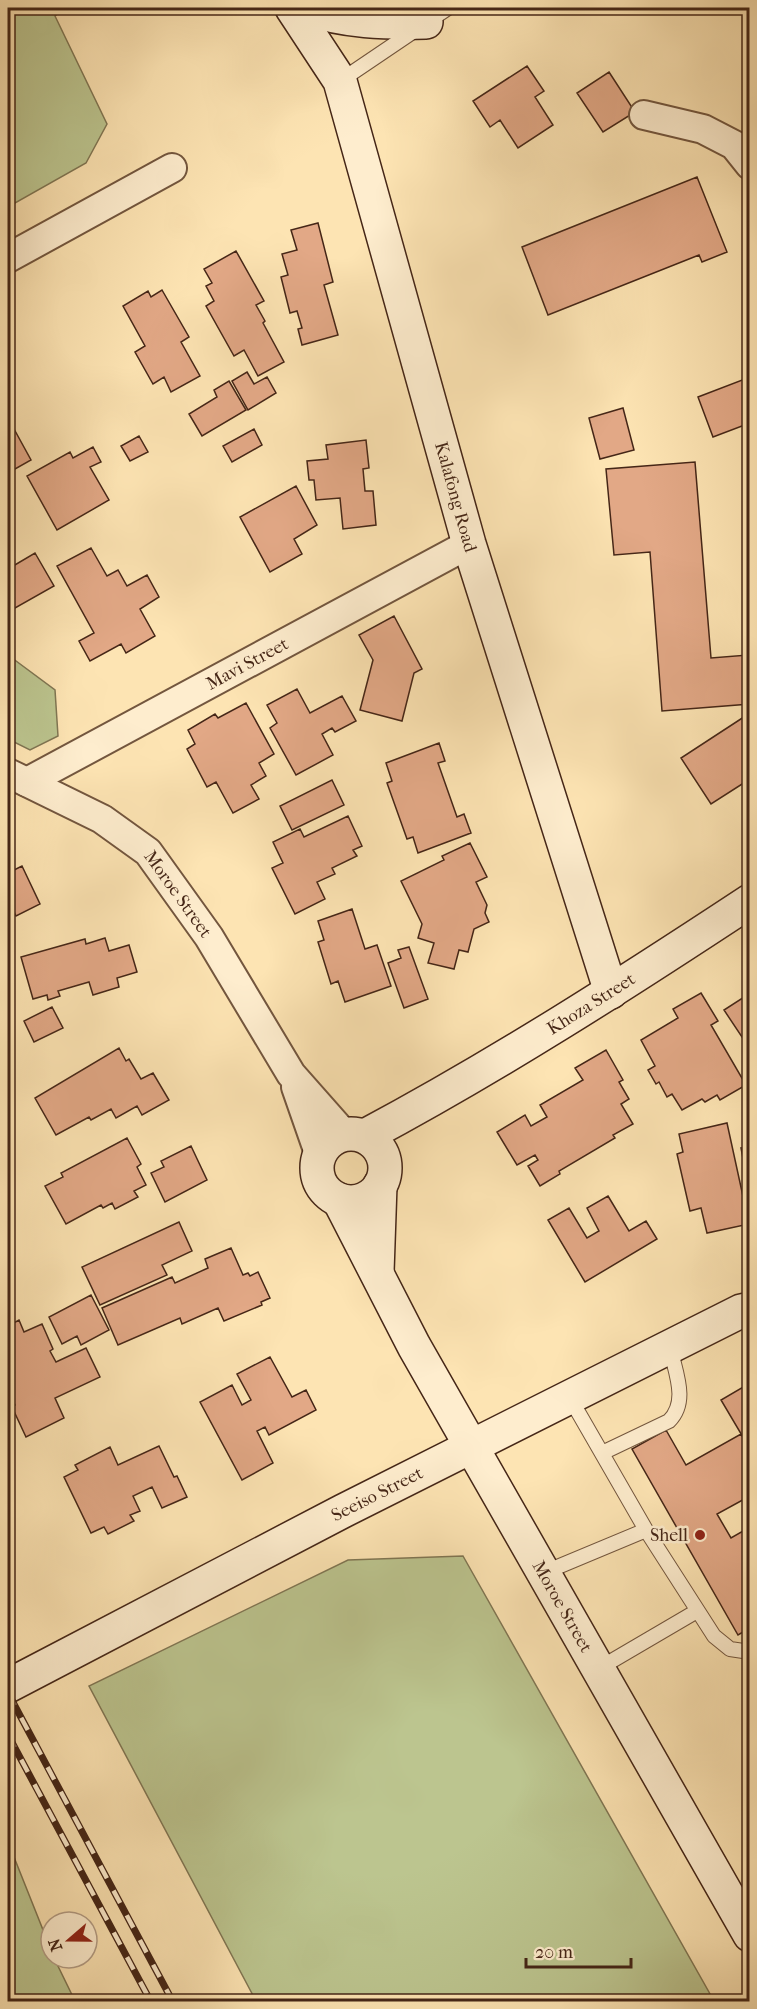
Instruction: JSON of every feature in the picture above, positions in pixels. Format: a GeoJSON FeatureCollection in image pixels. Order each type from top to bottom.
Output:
{"type":"FeatureCollection","features":[{"type":"Feature","properties":{"kind":"street","name":"Kalafong Road"},"geometry":{"type":"LineString","coordinates":[[292,8],[340,81],[469,544],[611,992]]}},
{"type":"Feature","properties":{"kind":"street"},"geometry":{"type":"LineString","coordinates":[[305,8],[328,16],[353,20],[437,15]]}},
{"type":"Feature","properties":{"kind":"street"},"geometry":{"type":"LineString","coordinates":[[644,115],[703,129],[734,145],[750,165]]}},
{"type":"Feature","properties":{"kind":"street"},"geometry":{"type":"LineString","coordinates":[[8,258],[172,168]]}},
{"type":"Feature","properties":{"kind":"street","name":"Mavi Street"},"geometry":{"type":"LineString","coordinates":[[17,777],[469,544]]}},
{"type":"Feature","properties":{"kind":"street","name":"Moroe Street"},"geometry":{"type":"LineString","coordinates":[[17,777],[102,819],[148,852],[209,937],[291,1074],[343,1141]]}},
{"type":"Feature","properties":{"kind":"street","name":"Khoza Street"},"geometry":{"type":"LineString","coordinates":[[343,1141],[430,1101],[611,992],[750,901]]}},
{"type":"Feature","properties":{"kind":"street","name":"Khoza Street"},"geometry":{"type":"LineString","coordinates":[[382,1173],[430,1101]]}},
{"type":"Feature","properties":{"kind":"street"},"geometry":{"type":"LineString","coordinates":[[377,1277],[382,1173],[380,1151],[374,1142],[343,1141],[316,1163],[316,1174],[321,1185],[329,1194],[339,1200],[351,1202],[363,1200],[373,1194],[382,1173]]}},
{"type":"Feature","properties":{"kind":"street","name":"Moroe Street"},"geometry":{"type":"LineString","coordinates":[[339,1200],[377,1277],[472,1448],[750,1935]]}},
{"type":"Feature","properties":{"kind":"street","name":"Seeiso Street"},"geometry":{"type":"LineString","coordinates":[[8,1686],[344,1511],[741,1311],[750,1309]]}},
{"type":"Feature","properties":{"kind":"lane"},"geometry":{"type":"LineString","coordinates":[[340,81],[437,15]]}},
{"type":"Feature","properties":{"kind":"lane"},"geometry":{"type":"LineString","coordinates":[[602,1453],[669,1421],[677,1413],[681,1399],[669,1347]]}},
{"type":"Feature","properties":{"kind":"lane"},"geometry":{"type":"LineString","coordinates":[[570,1398],[646,1530],[714,1636],[730,1649],[750,1652]]}},
{"type":"Feature","properties":{"kind":"lane"},"geometry":{"type":"LineString","coordinates":[[543,1573],[646,1530]]}},
{"type":"Feature","properties":{"kind":"lane"},"geometry":{"type":"LineString","coordinates":[[598,1669],[697,1611]]}},
{"type":"Feature","properties":{"kind":"green space"},"geometry":{"type":"Polygon","coordinates":[[[8,8],[65,8],[55,16],[107,124],[86,163],[8,207],[8,8]]]}},
{"type":"Feature","properties":{"kind":"green space"},"geometry":{"type":"Polygon","coordinates":[[[8,655],[55,690],[58,736],[30,750],[8,739],[8,655]]]}},
{"type":"Feature","properties":{"kind":"green space"},"geometry":{"type":"Polygon","coordinates":[[[463,1556],[714,2001],[256,2001],[89,1686],[348,1560],[463,1556]]]}},
{"type":"Feature","properties":{"kind":"green space"},"geometry":{"type":"Polygon","coordinates":[[[8,1842],[39,1920],[39,1970],[60,1970],[75,2001],[8,2001],[8,1842]]]}},
{"type":"Feature","properties":{"kind":"building"},"geometry":{"type":"Polygon","coordinates":[[[527,66],[544,91],[535,97],[553,125],[518,148],[500,120],[490,127],[473,101],[527,66]]]}},
{"type":"Feature","properties":{"kind":"building"},"geometry":{"type":"Polygon","coordinates":[[[609,72],[635,112],[603,132],[577,93],[609,72]]]}},
{"type":"Feature","properties":{"kind":"building"},"geometry":{"type":"Polygon","coordinates":[[[697,177],[727,252],[702,262],[699,255],[548,315],[522,247],[697,177]]]}},
{"type":"Feature","properties":{"kind":"building"},"geometry":{"type":"Polygon","coordinates":[[[318,223],[333,282],[324,285],[338,335],[302,345],[298,329],[302,328],[297,311],[290,313],[281,277],[288,275],[282,254],[297,250],[291,230],[318,223]]]}},
{"type":"Feature","properties":{"kind":"building"},"geometry":{"type":"Polygon","coordinates":[[[236,251],[264,301],[256,305],[284,362],[258,376],[244,350],[234,356],[206,306],[214,301],[206,286],[212,283],[204,269],[236,251]]]}},
{"type":"Feature","properties":{"kind":"building"},"geometry":{"type":"Polygon","coordinates":[[[162,290],[189,337],[181,342],[200,376],[171,392],[164,377],[153,384],[135,352],[145,346],[123,306],[148,291],[151,297],[162,290]]]}},
{"type":"Feature","properties":{"kind":"building"},"geometry":{"type":"Polygon","coordinates":[[[247,372],[254,384],[267,377],[276,393],[248,410],[232,381],[247,372]]]}},
{"type":"Feature","properties":{"kind":"building"},"geometry":{"type":"Polygon","coordinates":[[[750,377],[750,423],[713,437],[698,397],[750,377]]]}},
{"type":"Feature","properties":{"kind":"building"},"geometry":{"type":"Polygon","coordinates":[[[229,381],[246,410],[202,436],[189,414],[217,397],[214,390],[229,381]]]}},
{"type":"Feature","properties":{"kind":"building"},"geometry":{"type":"Polygon","coordinates":[[[623,408],[634,450],[600,459],[589,418],[623,408]]]}},
{"type":"Feature","properties":{"kind":"building"},"geometry":{"type":"Polygon","coordinates":[[[8,418],[31,460],[8,473],[8,418]]]}},
{"type":"Feature","properties":{"kind":"building"},"geometry":{"type":"Polygon","coordinates":[[[254,429],[262,445],[232,462],[223,446],[254,429]]]}},
{"type":"Feature","properties":{"kind":"building"},"geometry":{"type":"Polygon","coordinates":[[[139,436],[148,452],[130,461],[121,446],[139,436]]]}},
{"type":"Feature","properties":{"kind":"building"},"geometry":{"type":"Polygon","coordinates":[[[366,440],[369,468],[363,469],[365,491],[373,491],[376,525],[343,529],[340,498],[316,500],[314,480],[309,480],[307,461],[328,459],[326,445],[366,440]]]}},
{"type":"Feature","properties":{"kind":"building"},"geometry":{"type":"Polygon","coordinates":[[[93,447],[101,462],[90,467],[109,500],[57,530],[27,476],[70,452],[73,458],[93,447]]]}},
{"type":"Feature","properties":{"kind":"building"},"geometry":{"type":"Polygon","coordinates":[[[695,462],[711,658],[748,655],[750,704],[662,711],[650,552],[614,555],[606,469],[695,462]]]}},
{"type":"Feature","properties":{"kind":"building"},"geometry":{"type":"Polygon","coordinates":[[[296,486],[317,525],[294,539],[302,554],[270,572],[240,517],[296,486]]]}},
{"type":"Feature","properties":{"kind":"building"},"geometry":{"type":"Polygon","coordinates":[[[91,548],[107,576],[118,570],[127,586],[147,575],[159,597],[140,609],[155,636],[126,653],[121,644],[90,661],[79,641],[94,633],[57,566],[91,548]]]}},
{"type":"Feature","properties":{"kind":"building"},"geometry":{"type":"Polygon","coordinates":[[[35,553],[54,586],[8,612],[8,569],[35,553]]]}},
{"type":"Feature","properties":{"kind":"building"},"geometry":{"type":"Polygon","coordinates":[[[394,616],[422,669],[414,673],[402,721],[360,710],[373,660],[359,635],[394,616]]]}},
{"type":"Feature","properties":{"kind":"building"},"geometry":{"type":"Polygon","coordinates":[[[297,689],[310,713],[342,696],[356,721],[335,732],[332,728],[322,734],[333,755],[296,775],[270,728],[277,723],[267,705],[297,689]]]}},
{"type":"Feature","properties":{"kind":"building"},"geometry":{"type":"Polygon","coordinates":[[[246,703],[274,754],[259,763],[266,776],[251,785],[259,799],[233,813],[216,782],[207,787],[187,749],[195,744],[188,730],[215,714],[218,718],[246,703]]]}},
{"type":"Feature","properties":{"kind":"building"},"geometry":{"type":"Polygon","coordinates":[[[750,713],[750,779],[711,804],[681,758],[750,713]]]}},
{"type":"Feature","properties":{"kind":"building"},"geometry":{"type":"Polygon","coordinates":[[[439,743],[445,761],[438,763],[457,817],[464,814],[471,833],[418,853],[413,837],[407,839],[387,783],[392,781],[386,763],[439,743]]]}},
{"type":"Feature","properties":{"kind":"building"},"geometry":{"type":"Polygon","coordinates":[[[332,780],[344,805],[292,830],[280,806],[332,780]]]}},
{"type":"Feature","properties":{"kind":"building"},"geometry":{"type":"Polygon","coordinates":[[[348,816],[362,846],[353,850],[357,856],[332,868],[335,874],[317,882],[325,899],[295,914],[272,868],[283,863],[273,842],[300,829],[304,837],[348,816]]]}},
{"type":"Feature","properties":{"kind":"building"},"geometry":{"type":"Polygon","coordinates":[[[470,843],[487,877],[476,882],[487,905],[485,913],[489,922],[474,929],[468,952],[459,950],[454,969],[428,963],[434,943],[418,938],[422,924],[401,881],[444,860],[442,856],[470,843]]]}},
{"type":"Feature","properties":{"kind":"building"},"geometry":{"type":"Polygon","coordinates":[[[22,866],[40,904],[16,916],[8,899],[8,873],[22,866]]]}},
{"type":"Feature","properties":{"kind":"building"},"geometry":{"type":"Polygon","coordinates":[[[352,909],[365,949],[377,945],[391,986],[345,1002],[338,981],[331,984],[318,942],[324,940],[318,921],[352,909]]]}},
{"type":"Feature","properties":{"kind":"building"},"geometry":{"type":"Polygon","coordinates":[[[105,938],[109,951],[129,945],[137,972],[117,978],[119,987],[93,995],[89,982],[58,991],[60,996],[48,1000],[47,995],[33,999],[21,957],[85,939],[86,944],[105,938]]]}},
{"type":"Feature","properties":{"kind":"building"},"geometry":{"type":"Polygon","coordinates":[[[409,947],[428,999],[404,1008],[388,963],[401,958],[398,950],[409,947]]]}},
{"type":"Feature","properties":{"kind":"building"},"geometry":{"type":"Polygon","coordinates":[[[750,989],[750,1049],[724,1010],[749,994],[747,990],[750,989]]]}},
{"type":"Feature","properties":{"kind":"building"},"geometry":{"type":"Polygon","coordinates":[[[701,993],[718,1021],[711,1025],[746,1085],[720,1100],[717,1095],[705,1102],[702,1099],[682,1110],[672,1094],[667,1097],[659,1082],[656,1084],[648,1070],[655,1066],[641,1040],[678,1018],[673,1009],[701,993]]]}},
{"type":"Feature","properties":{"kind":"building"},"geometry":{"type":"Polygon","coordinates":[[[52,1007],[63,1028],[34,1042],[24,1021],[52,1007]]]}},
{"type":"Feature","properties":{"kind":"building"},"geometry":{"type":"Polygon","coordinates":[[[119,1048],[126,1061],[129,1059],[141,1079],[153,1073],[169,1100],[142,1115],[137,1106],[116,1118],[111,1109],[91,1120],[89,1117],[56,1135],[35,1098],[119,1048]]]}},
{"type":"Feature","properties":{"kind":"building"},"geometry":{"type":"Polygon","coordinates":[[[606,1050],[623,1080],[619,1082],[629,1099],[621,1104],[633,1124],[613,1135],[615,1138],[559,1171],[560,1174],[540,1186],[528,1166],[538,1160],[535,1155],[517,1165],[497,1132],[525,1115],[531,1126],[547,1117],[540,1105],[583,1080],[575,1068],[606,1050]]]}},
{"type":"Feature","properties":{"kind":"building"},"geometry":{"type":"Polygon","coordinates":[[[727,1123],[749,1224],[707,1233],[701,1208],[690,1211],[677,1154],[683,1152],[679,1134],[727,1123]]]}},
{"type":"Feature","properties":{"kind":"building"},"geometry":{"type":"Polygon","coordinates":[[[127,1138],[141,1164],[137,1167],[146,1185],[134,1191],[138,1197],[115,1209],[112,1203],[103,1208],[101,1205],[66,1224],[45,1186],[63,1177],[61,1173],[127,1138]]]}},
{"type":"Feature","properties":{"kind":"building"},"geometry":{"type":"Polygon","coordinates":[[[191,1146],[207,1180],[165,1202],[151,1173],[164,1167],[161,1161],[191,1146]]]}},
{"type":"Feature","properties":{"kind":"building"},"geometry":{"type":"Polygon","coordinates":[[[750,1147],[750,1196],[741,1148],[750,1147]]]}},
{"type":"Feature","properties":{"kind":"building"},"geometry":{"type":"Polygon","coordinates":[[[608,1196],[629,1231],[646,1221],[657,1239],[585,1282],[548,1220],[569,1208],[587,1238],[599,1231],[587,1208],[608,1196]]]}},
{"type":"Feature","properties":{"kind":"building"},"geometry":{"type":"Polygon","coordinates":[[[179,1222],[192,1251],[162,1265],[167,1275],[100,1305],[82,1267],[179,1222]]]}},
{"type":"Feature","properties":{"kind":"building"},"geometry":{"type":"Polygon","coordinates":[[[231,1248],[243,1275],[248,1273],[250,1276],[258,1272],[270,1298],[261,1302],[262,1305],[224,1321],[218,1308],[182,1324],[180,1318],[118,1345],[102,1308],[172,1277],[175,1283],[208,1268],[205,1259],[231,1248]]]}},
{"type":"Feature","properties":{"kind":"building"},"geometry":{"type":"Polygon","coordinates":[[[91,1295],[109,1330],[81,1345],[77,1336],[62,1344],[49,1317],[91,1295]]]}},
{"type":"Feature","properties":{"kind":"building"},"geometry":{"type":"Polygon","coordinates":[[[19,1320],[24,1332],[42,1324],[53,1349],[50,1351],[56,1362],[86,1348],[100,1377],[55,1398],[64,1418],[26,1437],[12,1407],[15,1405],[8,1390],[8,1326],[19,1320]]]}},
{"type":"Feature","properties":{"kind":"building"},"geometry":{"type":"Polygon","coordinates":[[[270,1357],[292,1397],[306,1390],[316,1410],[269,1435],[265,1427],[257,1431],[273,1463],[242,1480],[200,1402],[232,1385],[242,1405],[251,1400],[237,1374],[270,1357]]]}},
{"type":"Feature","properties":{"kind":"building"},"geometry":{"type":"Polygon","coordinates":[[[750,1383],[750,1449],[721,1400],[750,1383]]]}},
{"type":"Feature","properties":{"kind":"building"},"geometry":{"type":"Polygon","coordinates":[[[666,1430],[686,1465],[741,1434],[750,1449],[750,1496],[717,1514],[731,1538],[750,1527],[750,1628],[738,1635],[632,1449],[666,1430]]]}},
{"type":"Feature","properties":{"kind":"building"},"geometry":{"type":"Polygon","coordinates":[[[159,1446],[187,1497],[162,1508],[152,1487],[133,1496],[140,1511],[130,1515],[134,1521],[108,1534],[104,1527],[91,1533],[64,1477],[78,1470],[75,1465],[110,1447],[118,1465],[159,1446]]]}},
{"type":"Feature","properties":{"kind":"railway"},"geometry":{"type":"LineString","coordinates":[[8,1693],[173,2002]]}},
{"type":"Feature","properties":{"kind":"railway"},"geometry":{"type":"LineString","coordinates":[[8,1735],[151,2002]]}},
{"type":"Feature","properties":{"kind":"place","name":"Shell"},"geometry":{"type":"Point","coordinates":[700,1535]}}]}
